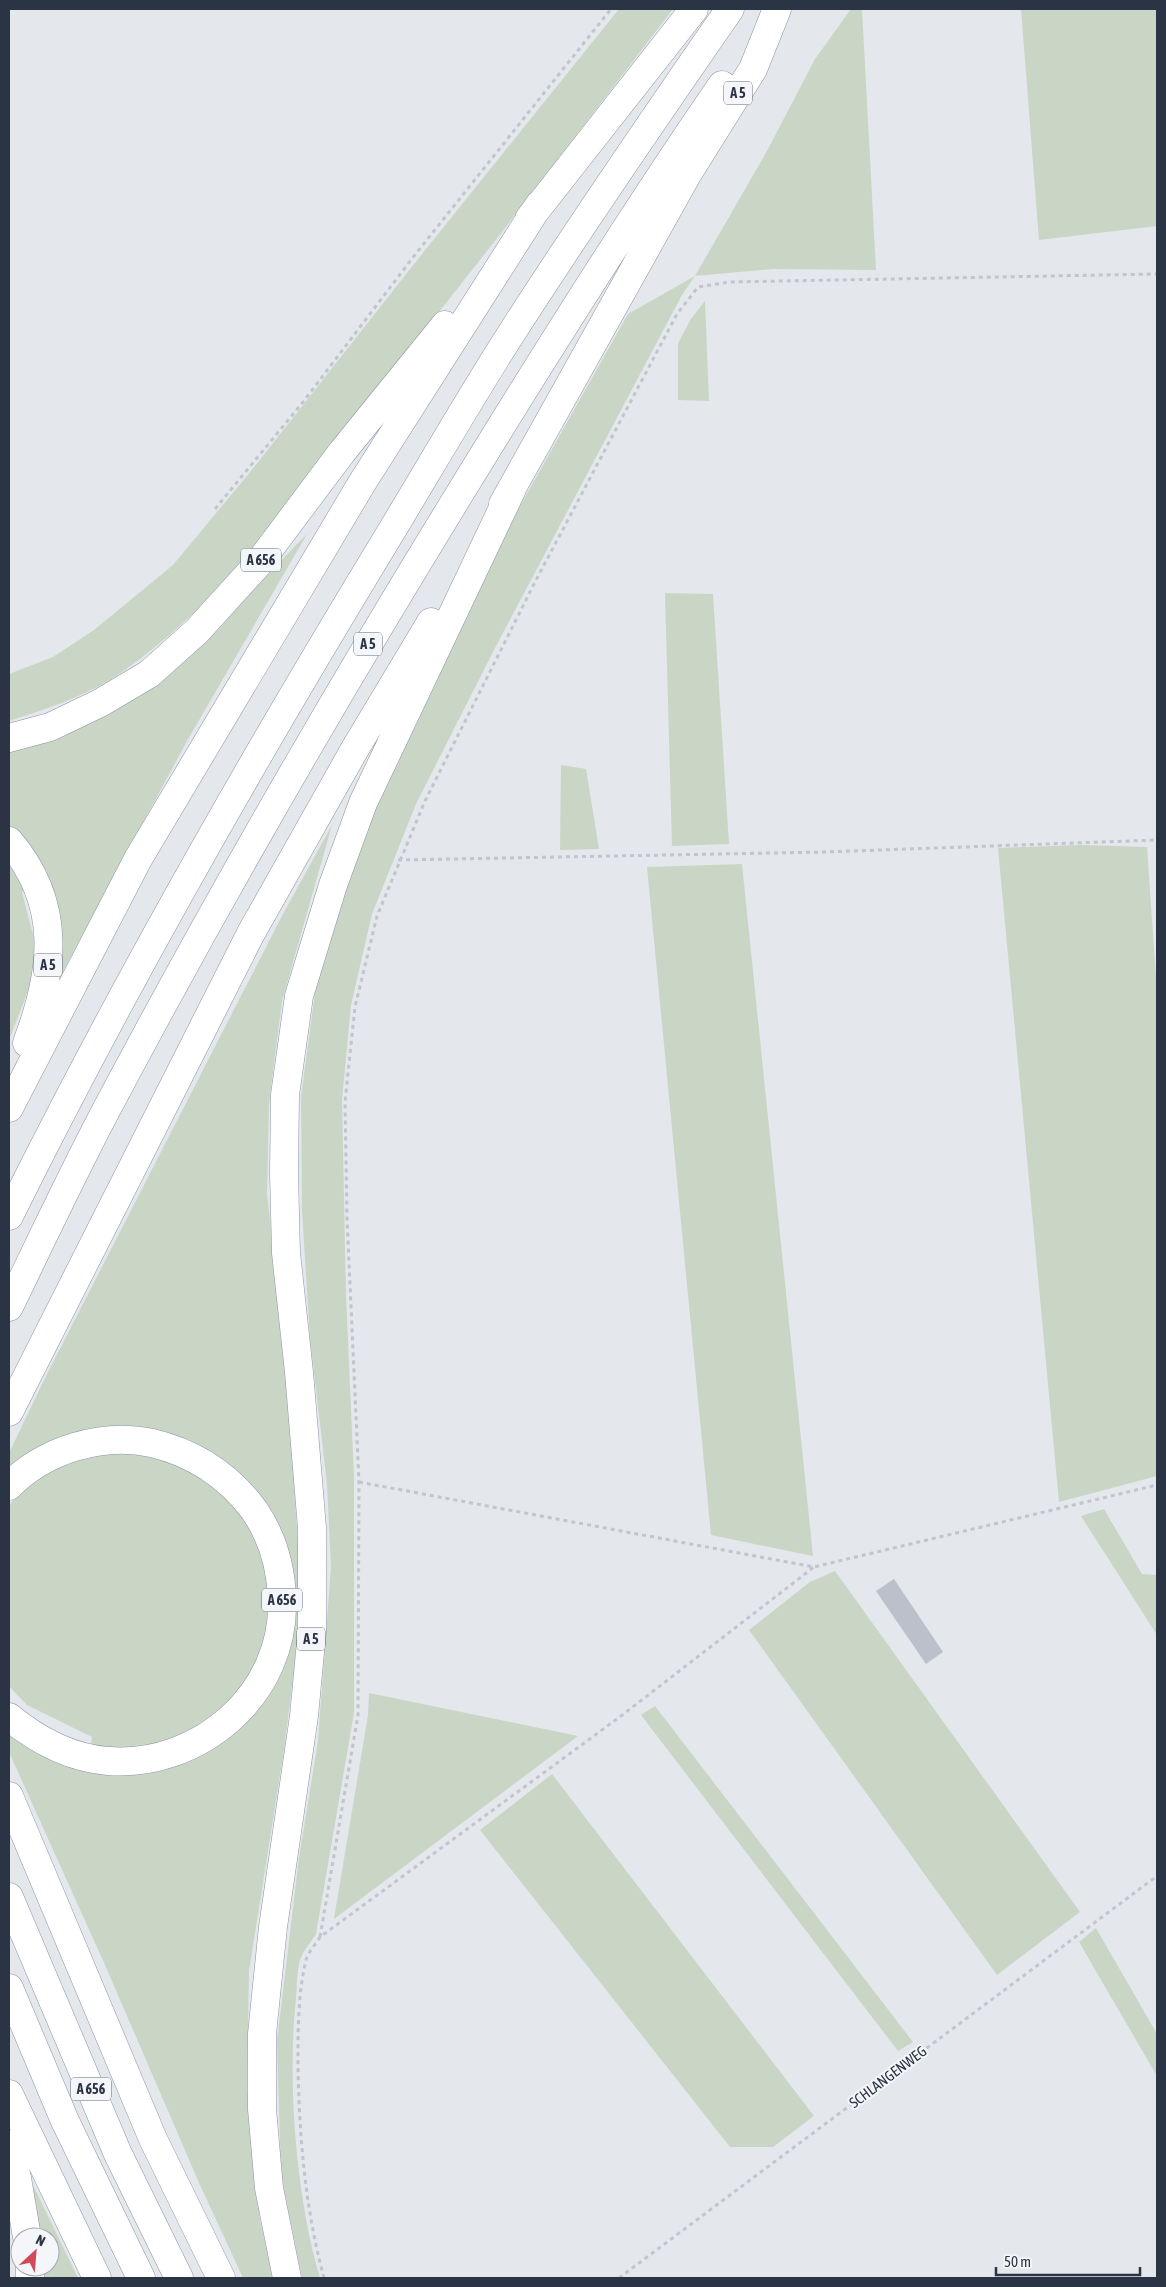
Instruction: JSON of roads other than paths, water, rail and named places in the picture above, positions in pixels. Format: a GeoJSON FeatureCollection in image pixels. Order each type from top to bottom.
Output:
{"type":"FeatureCollection","features":[{"type":"Feature","properties":{"kind":"highway"},"geometry":{"type":"LineString","coordinates":[[9,1108],[138,858],[362,483],[540,205],[694,9]]}},
{"type":"Feature","properties":{"kind":"highway","name":"A 5"},"geometry":{"type":"LineString","coordinates":[[9,1216],[65,1104],[200,855],[325,642],[508,338],[646,130],[730,9]]}},
{"type":"Feature","properties":{"kind":"highway","name":"A 5"},"geometry":{"type":"LineString","coordinates":[[9,1412],[251,933],[356,747],[512,489],[688,173],[753,69],[776,9]]}},
{"type":"Feature","properties":{"kind":"highway","name":"A 5"},"geometry":{"type":"LineString","coordinates":[[9,1307],[102,1118],[230,884],[380,624],[553,342],[671,159],[776,9]]}},
{"type":"Feature","properties":{"kind":"highway","name":"A 656"},"geometry":{"type":"LineString","coordinates":[[9,738],[50,727],[100,703],[148,674],[197,631],[258,564],[342,452],[540,205]]}},
{"type":"Feature","properties":{"kind":"highway","name":"A 5"},"geometry":{"type":"LineString","coordinates":[[287,2278],[269,2188],[262,2109],[262,2034],[273,1927],[304,1716],[312,1631],[312,1528],[299,1372],[286,1253],[285,1095],[299,996],[333,885],[359,812],[512,489]]}},
{"type":"Feature","properties":{"kind":"highway","name":"A 5"},"geometry":{"type":"LineString","coordinates":[[9,841],[24,861],[36,882],[47,920],[50,952],[47,976],[41,999],[9,1093]]}},
{"type":"Feature","properties":{"kind":"highway","name":"A 656"},"geometry":{"type":"LineString","coordinates":[[9,1486],[32,1467],[52,1456],[98,1442],[121,1440],[145,1442],[190,1455],[210,1467],[229,1482],[260,1518],[278,1562],[282,1585],[280,1632],[274,1655],[264,1676],[252,1696],[236,1714],[218,1730],[198,1742],[177,1752],[154,1758],[107,1761],[61,1750],[40,1739],[9,1717]]}},
{"type":"Feature","properties":{"kind":"highway"},"geometry":{"type":"LineString","coordinates":[[9,1796],[153,2138],[221,2278]]}},
{"type":"Feature","properties":{"kind":"highway","name":"A 656"},"geometry":{"type":"LineString","coordinates":[[9,1897],[118,2154],[179,2278]]}},
{"type":"Feature","properties":{"kind":"highway","name":"A 656"},"geometry":{"type":"LineString","coordinates":[[9,1988],[65,2121],[141,2278]]}},
{"type":"Feature","properties":{"kind":"highway"},"geometry":{"type":"LineString","coordinates":[[9,2094],[97,2278]]}},
{"type":"Feature","properties":{"kind":"highway"},"geometry":{"type":"LineString","coordinates":[[9,2144],[18,2178],[25,2227]]}}]}
